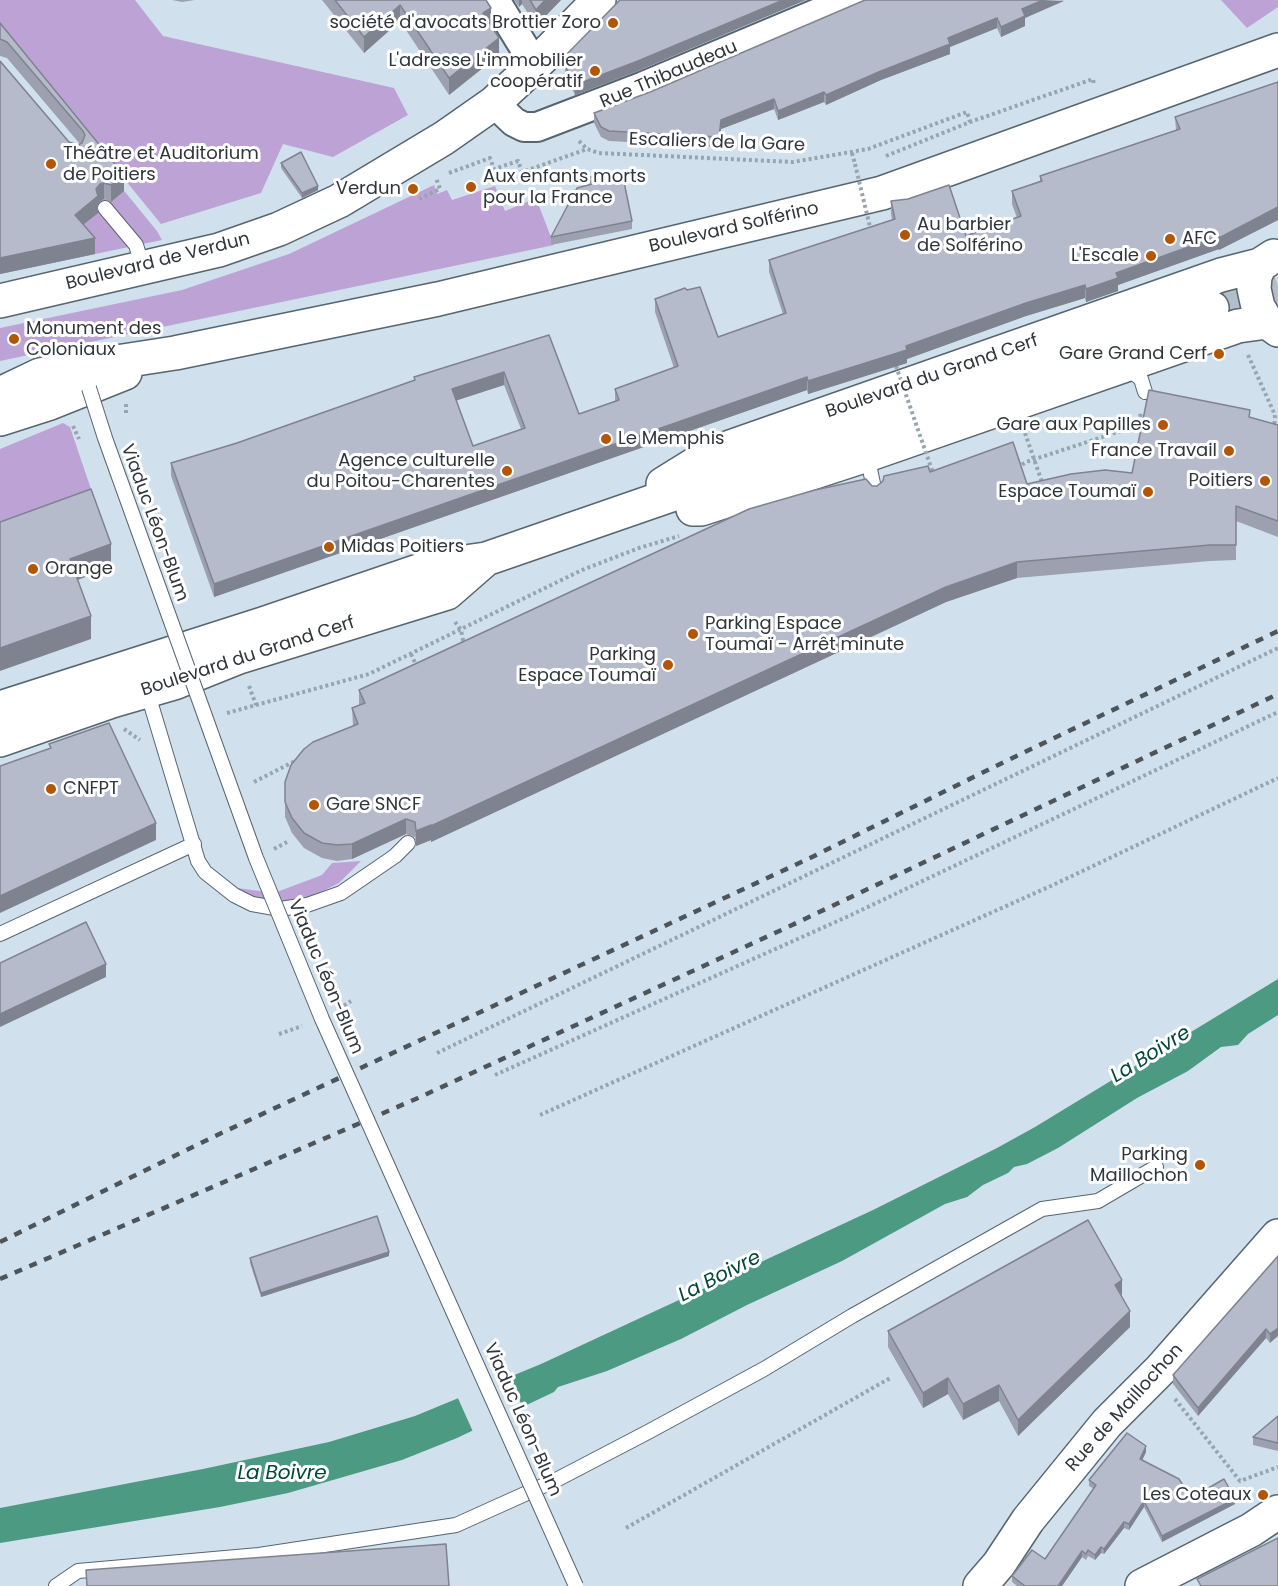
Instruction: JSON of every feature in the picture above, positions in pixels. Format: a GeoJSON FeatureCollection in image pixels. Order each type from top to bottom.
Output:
{"type":"FeatureCollection","features":[{"type":"Feature","properties":{"kind":"street"},"geometry":{"type":"LineString","coordinates":[[495,0],[535,65]]}},
{"type":"Feature","properties":{"kind":"street","name":"Boulevard de Verdun"},"geometry":{"type":"LineString","coordinates":[[0,301],[219,250],[279,229],[339,201],[409,160],[494,103],[599,0]]}},
{"type":"Feature","properties":{"kind":"street","name":"Rue Thibaudeau"},"geometry":{"type":"LineString","coordinates":[[494,103],[514,122],[524,127],[537,127],[644,87],[849,0]]}},
{"type":"Feature","properties":{"kind":"street","name":"Boulevard Solférino"},"geometry":{"type":"LineString","coordinates":[[0,419],[85,377],[175,353],[438,299],[882,193],[1278,50]]}},
{"type":"Feature","properties":{"kind":"street"},"geometry":{"type":"LineString","coordinates":[[1269,259],[1255,276],[1254,289],[1258,307],[1273,326]]}},
{"type":"Feature","properties":{"kind":"street","name":"Boulevard du Grand Cerf"},"geometry":{"type":"LineString","coordinates":[[616,514],[712,453],[1269,259]]}},
{"type":"Feature","properties":{"kind":"street","name":"Boulevard du Grand Cerf"},"geometry":{"type":"LineString","coordinates":[[0,708],[263,624],[430,567],[486,560],[1212,308]]}},
{"type":"Feature","properties":{"kind":"street","name":"Boulevard du Grand Cerf"},"geometry":{"type":"LineString","coordinates":[[616,514],[700,508],[867,454],[1238,326],[1273,326]]}},
{"type":"Feature","properties":{"kind":"street","name":"Boulevard Solférino"},"geometry":{"type":"LineString","coordinates":[[0,394],[39,375],[85,377]]}},
{"type":"Feature","properties":{"kind":"street","name":"Boulevard du Grand Cerf"},"geometry":{"type":"LineString","coordinates":[[0,740],[112,701],[174,683],[239,657],[447,593],[486,560]]}},
{"type":"Feature","properties":{"kind":"street","name":"Rue de Maillochon"},"geometry":{"type":"LineString","coordinates":[[980,1586],[999,1564],[1028,1520],[1107,1423],[1161,1369],[1278,1236]]}},
{"type":"Feature","properties":{"kind":"street"},"geometry":{"type":"LineString","coordinates":[[1142,1586],[1275,1520]]}},
{"type":"Feature","properties":{"kind":"lane"},"geometry":{"type":"LineString","coordinates":[[105,208],[136,245],[143,268]]}},
{"type":"Feature","properties":{"kind":"lane"},"geometry":{"type":"LineString","coordinates":[[1124,366],[1141,379],[1145,392]]}},
{"type":"Feature","properties":{"kind":"lane","name":"Viaduc Léon-Blum"},"geometry":{"type":"LineString","coordinates":[[85,377],[256,858],[322,1019],[576,1586]]}},
{"type":"Feature","properties":{"kind":"lane"},"geometry":{"type":"LineString","coordinates":[[867,454],[875,493]]}},
{"type":"Feature","properties":{"kind":"lane"},"geometry":{"type":"LineString","coordinates":[[147,691],[198,861],[205,872],[217,882],[252,904],[280,909],[307,906],[341,893],[395,856],[408,843]]}},
{"type":"Feature","properties":{"kind":"lane"},"geometry":{"type":"LineString","coordinates":[[0,934],[194,844]]}},
{"type":"Feature","properties":{"kind":"lane"},"geometry":{"type":"LineString","coordinates":[[56,1586],[78,1571],[259,1555],[456,1525],[556,1480],[629,1442],[764,1369],[852,1316],[1042,1209],[1098,1201],[1156,1167]]}},
{"type":"Feature","properties":{"kind":"path","name":"Escaliers de la Gare"},"geometry":{"type":"LineString","coordinates":[[599,153],[793,162],[868,149],[967,112],[970,122],[877,160]]}},
{"type":"Feature","properties":{"kind":"path"},"geometry":{"type":"LineString","coordinates":[[419,199],[440,189],[436,178],[490,158],[494,169],[518,161],[522,172],[586,149]]}},
{"type":"Feature","properties":{"kind":"path"},"geometry":{"type":"LineString","coordinates":[[852,153],[873,240]]}},
{"type":"Feature","properties":{"kind":"path"},"geometry":{"type":"LineString","coordinates":[[1248,354],[1275,415],[1273,435]]}},
{"type":"Feature","properties":{"kind":"path"},"geometry":{"type":"LineString","coordinates":[[896,366],[938,485]]}},
{"type":"Feature","properties":{"kind":"path"},"geometry":{"type":"LineString","coordinates":[[1006,472],[1026,462],[1139,425],[1145,392]]}},
{"type":"Feature","properties":{"kind":"path"},"geometry":{"type":"LineString","coordinates":[[1268,422],[1275,415]]}},
{"type":"Feature","properties":{"kind":"path"},"geometry":{"type":"LineString","coordinates":[[1014,436],[1025,432],[1044,487],[1034,490]]}},
{"type":"Feature","properties":{"kind":"path"},"geometry":{"type":"LineString","coordinates":[[927,463],[938,460]]}},
{"type":"Feature","properties":{"kind":"path"},"geometry":{"type":"LineString","coordinates":[[1014,462],[1026,462]]}},
{"type":"Feature","properties":{"kind":"path"},"geometry":{"type":"LineString","coordinates":[[223,714],[369,674],[582,570],[639,548],[680,536]]}},
{"type":"Feature","properties":{"kind":"path"},"geometry":{"type":"LineString","coordinates":[[437,1053],[1278,648]]}},
{"type":"Feature","properties":{"kind":"path"},"geometry":{"type":"LineString","coordinates":[[411,654],[418,669]]}},
{"type":"Feature","properties":{"kind":"path"},"geometry":{"type":"LineString","coordinates":[[112,701],[120,726],[143,742],[160,736]]}},
{"type":"Feature","properties":{"kind":"path"},"geometry":{"type":"LineString","coordinates":[[495,1075],[851,915],[1278,712]]}},
{"type":"Feature","properties":{"kind":"path"},"geometry":{"type":"LineString","coordinates":[[254,782],[303,757]]}},
{"type":"Feature","properties":{"kind":"path"},"geometry":{"type":"LineString","coordinates":[[540,1115],[1053,885],[1278,778]]}},
{"type":"Feature","properties":{"kind":"path"},"geometry":{"type":"LineString","coordinates":[[626,1528],[892,1377]]}},
{"type":"Feature","properties":{"kind":"path"},"geometry":{"type":"LineString","coordinates":[[1169,1392],[1240,1481],[1278,1467]]}},
{"type":"Feature","properties":{"kind":"shaded area"},"geometry":{"type":"Polygon","coordinates":[[[0,0],[135,0],[163,36],[394,88],[408,115],[333,157],[283,144],[261,193],[161,224],[0,27],[0,0]]]}},
{"type":"Feature","properties":{"kind":"shaded area"},"geometry":{"type":"Polygon","coordinates":[[[1221,0],[1278,0],[1278,7],[1247,28],[1221,0]]]}},
{"type":"Feature","properties":{"kind":"shaded area"},"geometry":{"type":"Polygon","coordinates":[[[112,176],[162,240],[0,274],[0,235],[112,176]]]}},
{"type":"Feature","properties":{"kind":"shaded area"},"geometry":{"type":"Polygon","coordinates":[[[434,185],[437,194],[447,190],[452,200],[495,186],[505,211],[536,198],[554,245],[0,361],[0,328],[182,290],[289,254],[434,185]]]}},
{"type":"Feature","properties":{"kind":"shaded area"},"geometry":{"type":"Polygon","coordinates":[[[63,423],[70,427],[93,495],[0,545],[0,449],[63,423]]]}},
{"type":"Feature","properties":{"kind":"shaded area"},"geometry":{"type":"Polygon","coordinates":[[[361,861],[339,883],[313,896],[283,904],[259,901],[237,888],[274,893],[322,875],[332,863],[361,861]]]}},
{"type":"Feature","properties":{"kind":"water","name":"La Boivre"},"geometry":{"type":"Polygon","coordinates":[[[1278,979],[1278,1015],[1248,1034],[1238,1045],[1221,1047],[1188,1071],[1137,1098],[1058,1148],[1027,1164],[1014,1167],[1008,1173],[983,1185],[967,1197],[945,1204],[842,1261],[747,1305],[681,1339],[607,1371],[558,1387],[554,1392],[457,1438],[402,1460],[288,1493],[220,1507],[0,1543],[0,1508],[329,1442],[415,1416],[541,1364],[873,1210],[997,1148],[1278,979]]]}},
{"type":"Feature","properties":{"kind":"pier"},"geometry":{"type":"Polygon","coordinates":[[[508,1375],[524,1410],[474,1434],[457,1396],[508,1375]]]}},
{"type":"Feature","properties":{"kind":"building"},"geometry":{"type":"Polygon","coordinates":[[[335,0],[486,0],[491,8],[483,13],[499,38],[449,78],[400,5],[364,37],[335,0]]]}},
{"type":"Feature","properties":{"kind":"building"},"geometry":{"type":"Polygon","coordinates":[[[530,0],[545,0],[536,10],[530,0]]]}},
{"type":"Feature","properties":{"kind":"building"},"geometry":{"type":"Polygon","coordinates":[[[620,0],[783,0],[575,85],[565,66],[565,56],[620,0]]]}},
{"type":"Feature","properties":{"kind":"building"},"geometry":{"type":"Polygon","coordinates":[[[865,0],[1043,0],[1022,9],[1025,16],[1001,27],[997,18],[948,38],[950,44],[826,95],[824,92],[778,111],[774,99],[721,120],[719,137],[609,131],[601,127],[594,113],[650,92],[865,0]]]}},
{"type":"Feature","properties":{"kind":"building","name":"Théâtre et Auditorium de Poitiers"},"geometry":{"type":"Polygon","coordinates":[[[0,23],[124,175],[111,185],[100,184],[96,189],[98,196],[75,215],[95,238],[0,258],[0,61],[69,142],[78,145],[82,143],[85,135],[7,42],[0,39],[0,23]]]}},
{"type":"Feature","properties":{"kind":"building"},"geometry":{"type":"Polygon","coordinates":[[[1278,82],[1278,207],[1219,238],[1219,236],[1116,273],[1118,278],[1086,289],[1085,285],[1026,303],[906,346],[907,350],[808,381],[807,377],[214,584],[171,463],[237,443],[415,380],[414,377],[549,335],[579,414],[619,400],[615,389],[678,366],[655,299],[685,288],[687,290],[700,287],[718,337],[786,313],[769,260],[895,219],[891,201],[908,199],[949,185],[966,236],[1021,216],[1012,191],[1042,181],[1040,176],[1180,129],[1175,117],[1278,82]],[[504,372],[452,389],[473,446],[525,428],[504,372]]]}},
{"type":"Feature","properties":{"kind":"building"},"geometry":{"type":"Polygon","coordinates":[[[301,152],[318,186],[302,193],[281,163],[301,152]]]}},
{"type":"Feature","properties":{"kind":"building"},"geometry":{"type":"Polygon","coordinates":[[[619,171],[621,181],[624,182],[632,221],[551,237],[577,188],[592,184],[590,177],[619,171]]]}},
{"type":"Feature","properties":{"kind":"building"},"geometry":{"type":"Polygon","coordinates":[[[1149,390],[1250,410],[1249,417],[1278,425],[1278,521],[1236,506],[1236,545],[1210,545],[1017,562],[946,587],[416,831],[415,822],[406,819],[352,844],[337,845],[322,843],[304,833],[292,818],[285,802],[285,782],[291,765],[313,742],[358,724],[352,708],[365,703],[359,690],[749,509],[815,490],[866,479],[872,486],[877,486],[883,481],[884,476],[928,466],[930,472],[1013,442],[1027,484],[1071,474],[1105,470],[1132,473],[1149,390]]]}},
{"type":"Feature","properties":{"kind":"building"},"geometry":{"type":"Polygon","coordinates":[[[91,489],[111,544],[70,559],[91,616],[0,648],[0,522],[91,489]]]}},
{"type":"Feature","properties":{"kind":"building"},"geometry":{"type":"Polygon","coordinates":[[[109,723],[156,823],[0,896],[0,766],[51,748],[49,744],[109,723]]]}},
{"type":"Feature","properties":{"kind":"building"},"geometry":{"type":"Polygon","coordinates":[[[86,922],[106,964],[0,1014],[0,963],[86,922]]]}},
{"type":"Feature","properties":{"kind":"building"},"geometry":{"type":"Polygon","coordinates":[[[377,1216],[389,1252],[261,1293],[250,1258],[377,1216]]]}},
{"type":"Feature","properties":{"kind":"building"},"geometry":{"type":"Polygon","coordinates":[[[1088,1220],[1122,1280],[1115,1285],[1130,1311],[1018,1420],[999,1385],[963,1404],[948,1378],[923,1393],[888,1331],[1088,1220]]]}},
{"type":"Feature","properties":{"kind":"building"},"geometry":{"type":"Polygon","coordinates":[[[1278,1256],[1278,1328],[1270,1334],[1266,1329],[1198,1408],[1173,1375],[1278,1256]]]}},
{"type":"Feature","properties":{"kind":"building"},"geometry":{"type":"Polygon","coordinates":[[[1278,1416],[1278,1443],[1253,1437],[1278,1416]]]}},
{"type":"Feature","properties":{"kind":"building"},"geometry":{"type":"Polygon","coordinates":[[[1127,1433],[1146,1446],[1140,1459],[1179,1479],[1191,1498],[1224,1479],[1235,1499],[1162,1536],[1144,1501],[1129,1524],[1124,1522],[1104,1549],[1101,1547],[1095,1555],[1088,1550],[1086,1554],[1082,1551],[1058,1586],[1025,1586],[1012,1576],[1032,1550],[1045,1559],[1096,1485],[1089,1480],[1127,1433]]]}},
{"type":"Feature","properties":{"kind":"building"},"geometry":{"type":"Polygon","coordinates":[[[1278,1538],[1278,1586],[1201,1586],[1197,1579],[1278,1538]]]}},
{"type":"Feature","properties":{"kind":"building"},"geometry":{"type":"Polygon","coordinates":[[[446,1544],[449,1586],[87,1586],[86,1570],[446,1544]]]}},
{"type":"Feature","properties":{"kind":"tunnel"},"geometry":{"type":"LineString","coordinates":[[1212,308],[1278,286]]}},
{"type":"Feature","properties":{"kind":"railway"},"geometry":{"type":"LineString","coordinates":[[0,1242],[213,1137],[810,858],[1278,631]]}},
{"type":"Feature","properties":{"kind":"railway"},"geometry":{"type":"LineString","coordinates":[[0,1279],[418,1098],[790,926],[1278,694]]}},
{"type":"Feature","properties":{"kind":"place","name":"société d'avocats Brottier Zoro"},"geometry":{"type":"Point","coordinates":[613,23]}},
{"type":"Feature","properties":{"kind":"place","name":"L'adresse L'immobilier coopératif"},"geometry":{"type":"Point","coordinates":[595,71]}},
{"type":"Feature","properties":{"kind":"place","name":"Théâtre et Auditorium de Poitiers"},"geometry":{"type":"Point","coordinates":[51,164]}},
{"type":"Feature","properties":{"kind":"place","name":"Aux enfants morts pour la France"},"geometry":{"type":"Point","coordinates":[471,187]}},
{"type":"Feature","properties":{"kind":"place","name":"Verdun"},"geometry":{"type":"Point","coordinates":[413,189]}},
{"type":"Feature","properties":{"kind":"place","name":"Au barbier de Solférino"},"geometry":{"type":"Point","coordinates":[905,235]}},
{"type":"Feature","properties":{"kind":"place","name":"AFC"},"geometry":{"type":"Point","coordinates":[1170,239]}},
{"type":"Feature","properties":{"kind":"place","name":"L'Escale"},"geometry":{"type":"Point","coordinates":[1151,256]}},
{"type":"Feature","properties":{"kind":"place","name":"Monument des Coloniaux"},"geometry":{"type":"Point","coordinates":[14,339]}},
{"type":"Feature","properties":{"kind":"place","name":"Gare Grand Cerf"},"geometry":{"type":"Point","coordinates":[1219,354]}},
{"type":"Feature","properties":{"kind":"place","name":"Gare aux Papilles"},"geometry":{"type":"Point","coordinates":[1163,425]}},
{"type":"Feature","properties":{"kind":"place","name":"Le Memphis"},"geometry":{"type":"Point","coordinates":[606,439]}},
{"type":"Feature","properties":{"kind":"place","name":"France Travail"},"geometry":{"type":"Point","coordinates":[1229,451]}},
{"type":"Feature","properties":{"kind":"place","name":"Agence culturelle du Poitou-Charentes"},"geometry":{"type":"Point","coordinates":[507,471]}},
{"type":"Feature","properties":{"kind":"place","name":"Poitiers"},"geometry":{"type":"Point","coordinates":[1265,481]}},
{"type":"Feature","properties":{"kind":"place","name":"Espace Toumaï"},"geometry":{"type":"Point","coordinates":[1148,492]}},
{"type":"Feature","properties":{"kind":"place","name":"Midas Poitiers"},"geometry":{"type":"Point","coordinates":[329,547]}},
{"type":"Feature","properties":{"kind":"place","name":"Orange"},"geometry":{"type":"Point","coordinates":[33,569]}},
{"type":"Feature","properties":{"kind":"place","name":"Parking Espace Toumaï - Arrêt minute"},"geometry":{"type":"Point","coordinates":[693,634]}},
{"type":"Feature","properties":{"kind":"place","name":"Parking Espace Toumaï"},"geometry":{"type":"Point","coordinates":[668,665]}},
{"type":"Feature","properties":{"kind":"place","name":"CNFPT"},"geometry":{"type":"Point","coordinates":[51,789]}},
{"type":"Feature","properties":{"kind":"place","name":"Gare SNCF"},"geometry":{"type":"Point","coordinates":[314,805]}},
{"type":"Feature","properties":{"kind":"place","name":"Parking Maillochon"},"geometry":{"type":"Point","coordinates":[1200,1165]}},
{"type":"Feature","properties":{"kind":"place","name":"Les Coteaux"},"geometry":{"type":"Point","coordinates":[1263,1495]}}]}
